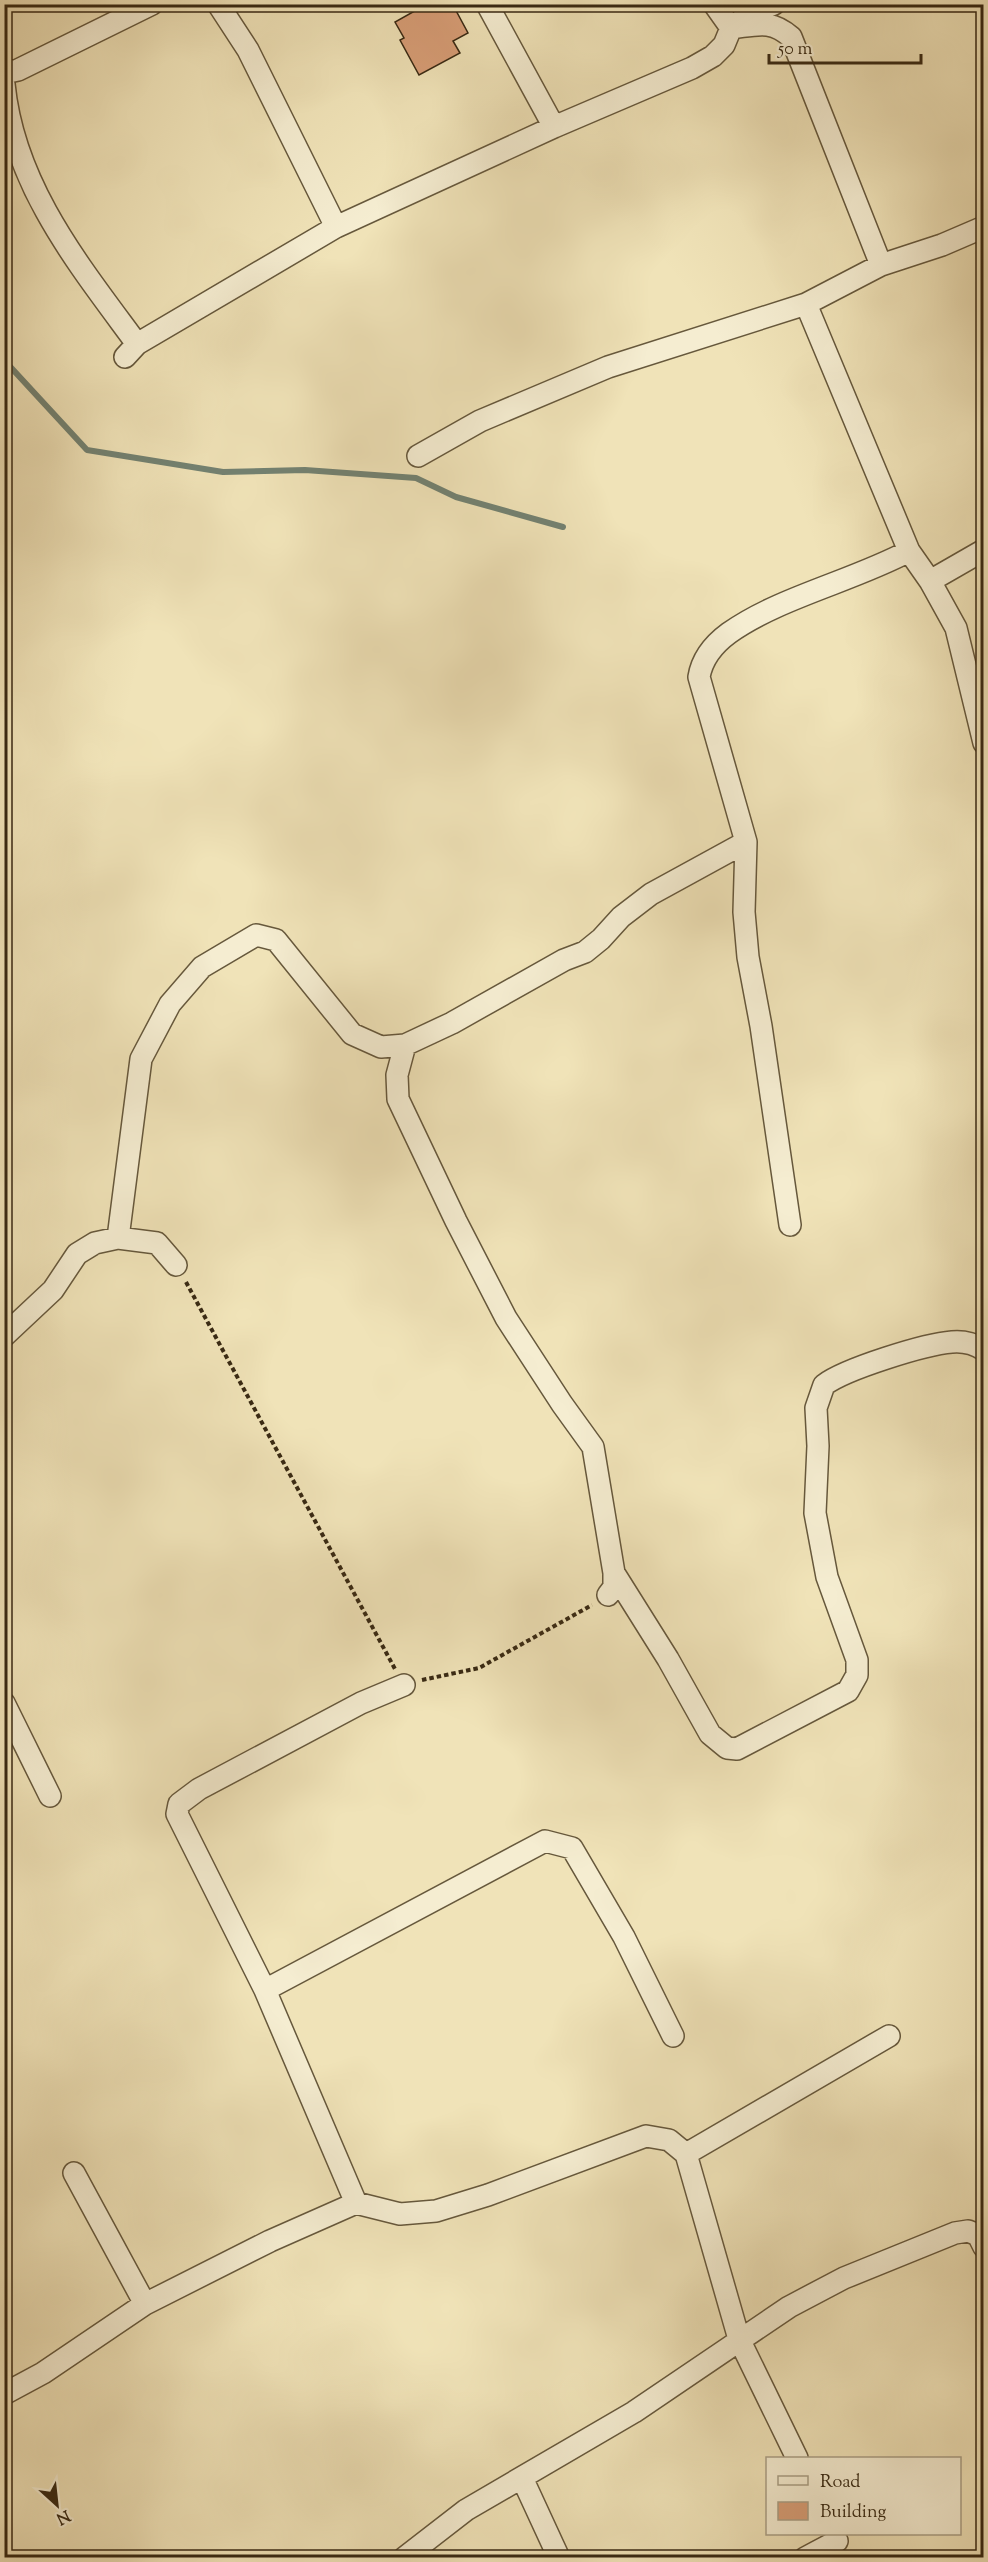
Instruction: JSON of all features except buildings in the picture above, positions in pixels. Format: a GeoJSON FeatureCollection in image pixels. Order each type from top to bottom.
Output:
{"type":"FeatureCollection","features":[{"type":"Feature","properties":{"kind":"street"},"geometry":{"type":"LineString","coordinates":[[4,73],[18,70],[152,4]]}},
{"type":"Feature","properties":{"kind":"street"},"geometry":{"type":"LineString","coordinates":[[218,4],[248,50],[336,227]]}},
{"type":"Feature","properties":{"kind":"street"},"geometry":{"type":"LineString","coordinates":[[487,4],[554,127]]}},
{"type":"Feature","properties":{"kind":"street"},"geometry":{"type":"LineString","coordinates":[[714,4],[732,28]]}},
{"type":"Feature","properties":{"kind":"street"},"geometry":{"type":"LineString","coordinates":[[4,84],[7,110],[16,146],[38,199],[131,351],[336,227],[713,56],[724,45],[732,28],[747,16],[774,4]]}},
{"type":"Feature","properties":{"kind":"street"},"geometry":{"type":"LineString","coordinates":[[732,28],[765,23],[780,27],[791,37],[881,265]]}},
{"type":"Feature","properties":{"kind":"street"},"geometry":{"type":"LineString","coordinates":[[418,456],[480,421],[608,367],[806,304],[881,265],[942,245],[984,227]]}},
{"type":"Feature","properties":{"kind":"street"},"geometry":{"type":"LineString","coordinates":[[806,304],[909,551],[930,581],[956,628],[984,743]]}},
{"type":"Feature","properties":{"kind":"street"},"geometry":{"type":"LineString","coordinates":[[930,581],[984,550]]}},
{"type":"Feature","properties":{"kind":"street"},"geometry":{"type":"LineString","coordinates":[[790,1225],[761,1026],[748,957],[744,912],[746,842],[699,677],[701,664],[729,633],[747,623],[880,567],[909,551]]}},
{"type":"Feature","properties":{"kind":"street"},"geometry":{"type":"LineString","coordinates":[[118,1238],[141,1059],[170,1004],[202,967],[256,935],[276,940],[352,1035],[381,1047],[405,1045],[452,1023],[564,960],[585,952],[601,939],[621,917],[651,894],[746,842]]}},
{"type":"Feature","properties":{"kind":"street"},"geometry":{"type":"LineString","coordinates":[[405,1045],[397,1075],[398,1099],[456,1221],[506,1318],[593,1447],[614,1573],[614,1587],[608,1595]]}},
{"type":"Feature","properties":{"kind":"street"},"geometry":{"type":"LineString","coordinates":[[4,1336],[53,1290],[77,1254],[95,1243],[118,1238],[158,1243],[176,1265]]}},
{"type":"Feature","properties":{"kind":"street"},"geometry":{"type":"LineString","coordinates":[[614,1573],[668,1659],[710,1734],[727,1748],[737,1749],[848,1691],[857,1675],[857,1660],[827,1577],[815,1513],[819,1446],[816,1408],[824,1385],[850,1372],[952,1342],[976,1345],[984,1350]]}},
{"type":"Feature","properties":{"kind":"street"},"geometry":{"type":"LineString","coordinates":[[356,2203],[265,1990],[177,1814],[179,1804],[193,1792],[361,1703],[404,1685]]}},
{"type":"Feature","properties":{"kind":"street"},"geometry":{"type":"LineString","coordinates":[[4,1703],[50,1796]]}},
{"type":"Feature","properties":{"kind":"street"},"geometry":{"type":"LineString","coordinates":[[265,1990],[545,1841],[572,1848],[624,1937],[673,2036]]}},
{"type":"Feature","properties":{"kind":"street"},"geometry":{"type":"LineString","coordinates":[[686,2154],[889,2036]]}},
{"type":"Feature","properties":{"kind":"street"},"geometry":{"type":"LineString","coordinates":[[4,2394],[43,2373],[145,2304],[270,2241],[356,2203],[400,2214],[436,2211],[488,2195],[646,2136],[669,2140],[686,2154],[739,2339],[797,2457]]}},
{"type":"Feature","properties":{"kind":"street"},"geometry":{"type":"LineString","coordinates":[[74,2173],[145,2304]]}},
{"type":"Feature","properties":{"kind":"street"},"geometry":{"type":"LineString","coordinates":[[404,2558],[466,2510],[522,2480],[634,2412],[789,2307],[844,2278],[955,2233],[968,2231],[978,2235],[984,2247]]}},
{"type":"Feature","properties":{"kind":"street"},"geometry":{"type":"LineString","coordinates":[[522,2480],[559,2558]]}},
{"type":"Feature","properties":{"kind":"street"},"geometry":{"type":"LineString","coordinates":[[805,2558],[838,2544]]}},
{"type":"Feature","properties":{"kind":"path"},"geometry":{"type":"LineString","coordinates":[[176,1265],[404,1685],[479,1668],[608,1595]]}},
{"type":"Feature","properties":{"kind":"waterway"},"geometry":{"type":"LineString","coordinates":[[4,360],[87,450],[223,472],[305,470],[416,478],[456,497],[563,527]]}}]}
